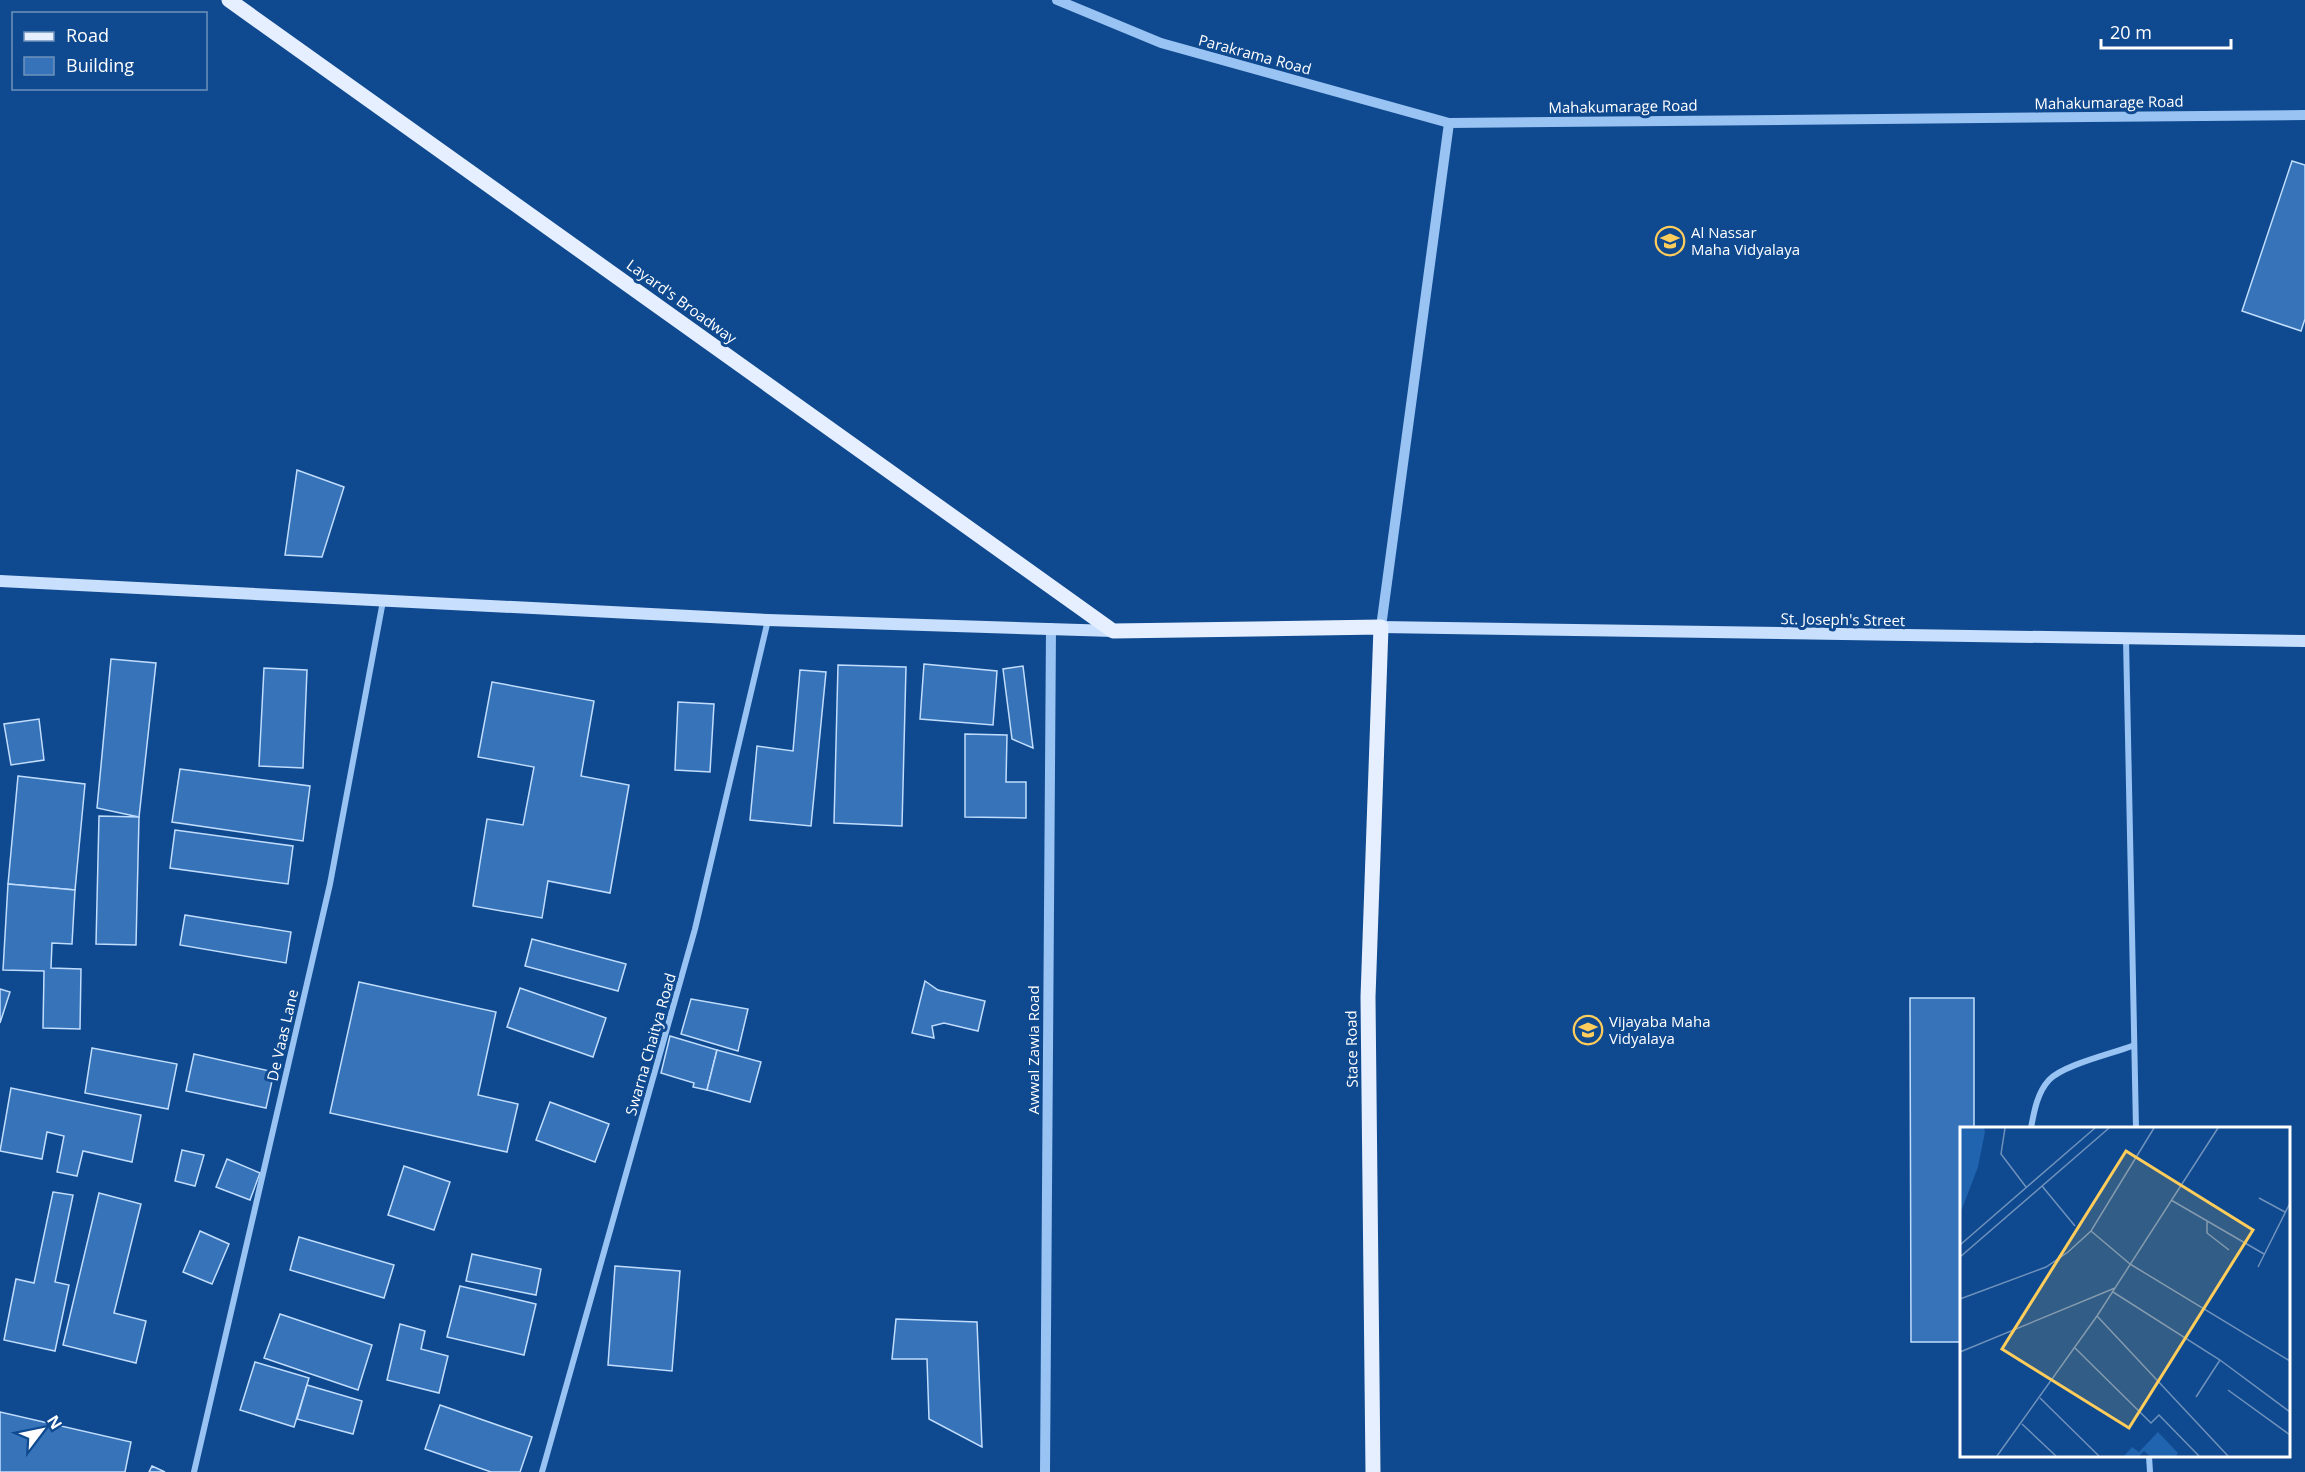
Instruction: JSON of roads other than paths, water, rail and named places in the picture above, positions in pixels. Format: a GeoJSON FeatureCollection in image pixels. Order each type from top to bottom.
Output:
{"type":"FeatureCollection","features":[{"type":"Feature","properties":{"kind":"main road","name":"Layard's Broadway"},"geometry":{"type":"LineString","coordinates":[[229,0],[1113,631]]}},
{"type":"Feature","properties":{"kind":"main road"},"geometry":{"type":"LineString","coordinates":[[0,581],[768,620],[1113,631],[1381,627]]}},
{"type":"Feature","properties":{"kind":"main road","name":"St. Joseph's Street"},"geometry":{"type":"LineString","coordinates":[[1381,627],[2305,641]]}},
{"type":"Feature","properties":{"kind":"main road","name":"Stace Road"},"geometry":{"type":"LineString","coordinates":[[1373,1472],[1368,996],[1381,627]]}},
{"type":"Feature","properties":{"kind":"street","name":"Parakrama Road"},"geometry":{"type":"LineString","coordinates":[[1058,0],[1161,43],[1449,123]]}},
{"type":"Feature","properties":{"kind":"street","name":"Mahakumarage Road"},"geometry":{"type":"LineString","coordinates":[[1449,123],[2305,115]]}},
{"type":"Feature","properties":{"kind":"street"},"geometry":{"type":"LineString","coordinates":[[1381,627],[1449,123]]}},
{"type":"Feature","properties":{"kind":"street","name":"De Vaas Lane"},"geometry":{"type":"LineString","coordinates":[[194,1472],[330,884],[383,601]]}},
{"type":"Feature","properties":{"kind":"street","name":"Swarna Chaitya Road"},"geometry":{"type":"LineString","coordinates":[[542,1472],[695,929],[768,620]]}},
{"type":"Feature","properties":{"kind":"street","name":"Awwal Zawia Road"},"geometry":{"type":"LineString","coordinates":[[1045,1472],[1051,628]]}},
{"type":"Feature","properties":{"kind":"street"},"geometry":{"type":"LineString","coordinates":[[2126,638],[2132,1046],[2136,1127]]}},
{"type":"Feature","properties":{"kind":"street"},"geometry":{"type":"LineString","coordinates":[[2031,1127],[2035,1106],[2049,1079],[2132,1046]]}},
{"type":"Feature","properties":{"kind":"street"},"geometry":{"type":"LineString","coordinates":[[2149,1457],[2150,1472]]}},
{"type":"Feature","properties":{"kind":"place","name":"Al Nassar Maha Vidyalaya"},"geometry":{"type":"Point","coordinates":[1670,241]}},
{"type":"Feature","properties":{"kind":"place","name":"Vijayaba Maha Vidyalaya"},"geometry":{"type":"Point","coordinates":[1588,1030]}}]}
